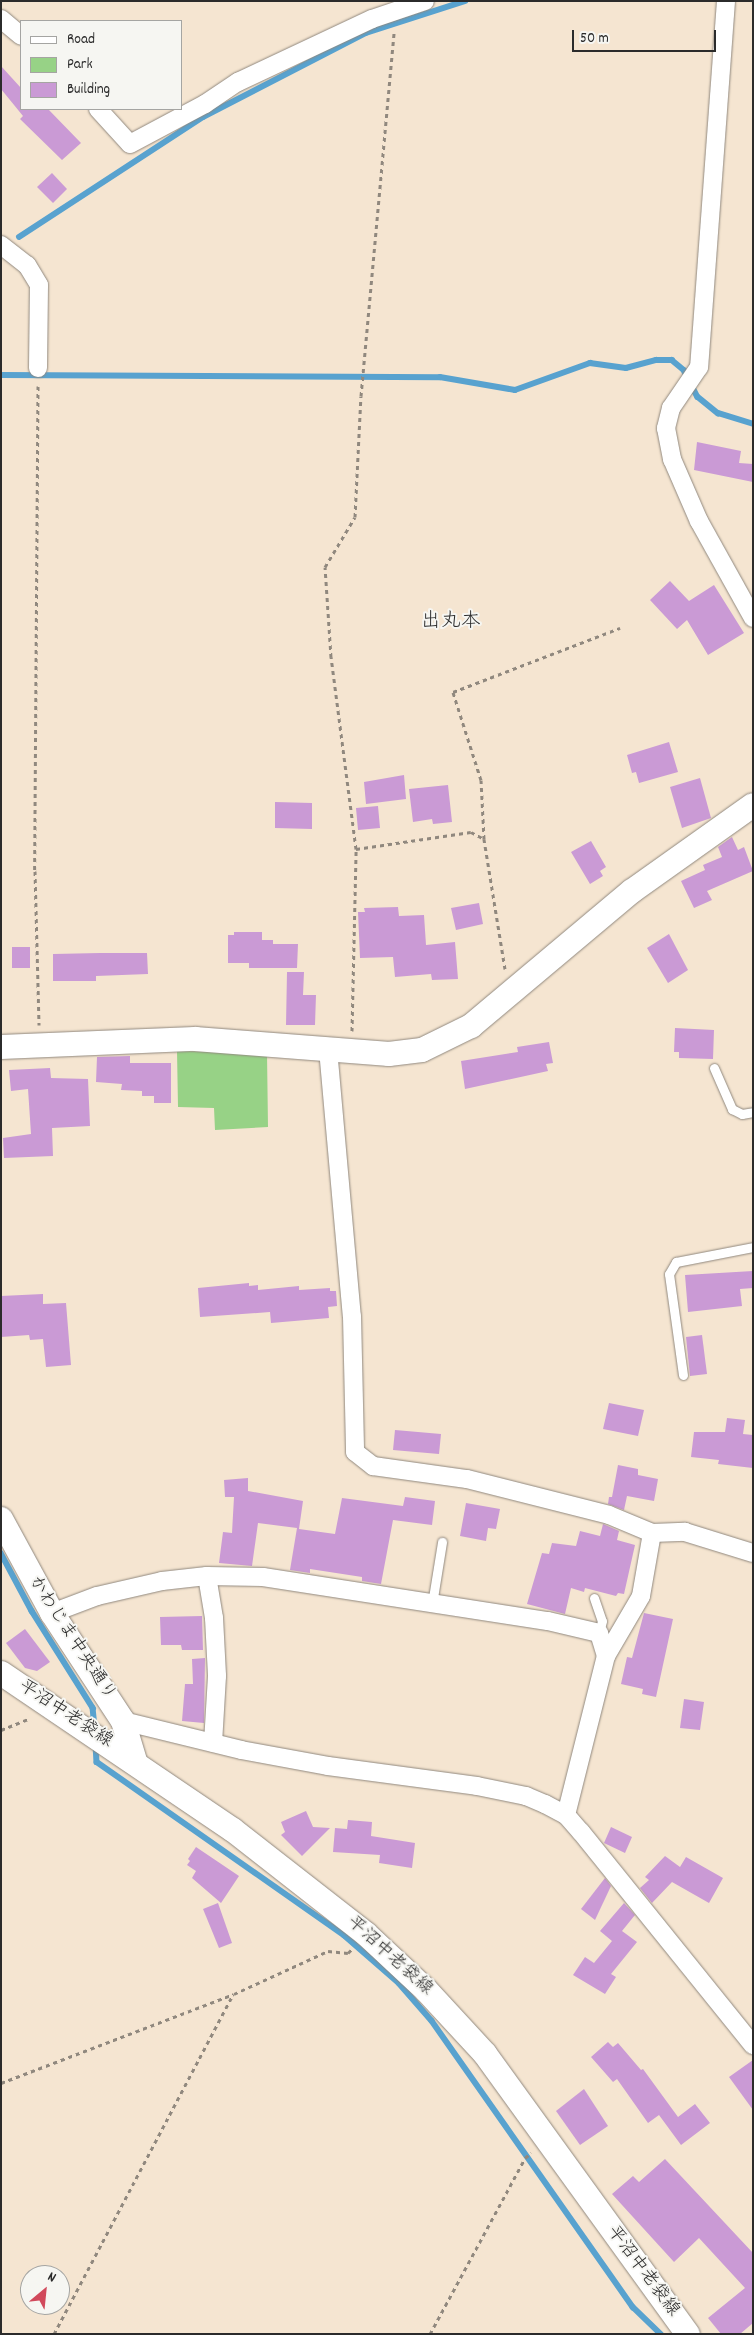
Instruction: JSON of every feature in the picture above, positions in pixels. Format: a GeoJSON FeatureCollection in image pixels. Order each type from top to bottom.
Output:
{"type":"FeatureCollection","features":[{"type":"Feature","properties":{"kind":"street"},"geometry":{"type":"LineString","coordinates":[[99,110],[130,144],[205,104],[238,82],[395,6],[426,1]]}},
{"type":"Feature","properties":{"kind":"street"},"geometry":{"type":"LineString","coordinates":[[726,1],[699,367],[671,408],[666,428],[672,459],[699,521],[753,618]]}},
{"type":"Feature","properties":{"kind":"street"},"geometry":{"type":"LineString","coordinates":[[1,19],[20,35]]}},
{"type":"Feature","properties":{"kind":"street"},"geometry":{"type":"LineString","coordinates":[[1,245],[27,265],[39,285],[38,368]]}},
{"type":"Feature","properties":{"kind":"street"},"geometry":{"type":"LineString","coordinates":[[1,1047],[195,1039],[389,1054],[422,1050],[471,1026],[510,990],[639,885],[753,805]]}},
{"type":"Feature","properties":{"kind":"street"},"geometry":{"type":"LineString","coordinates":[[328,1049],[352,1316],[355,1452],[373,1466],[467,1479],[609,1515],[652,1534],[685,1532],[753,1553]]}},
{"type":"Feature","properties":{"kind":"street","name":"かわじま中央通り"},"geometry":{"type":"LineString","coordinates":[[1,1519],[52,1613],[123,1721],[135,1761]]}},
{"type":"Feature","properties":{"kind":"street"},"geometry":{"type":"LineString","coordinates":[[566,1815],[606,1656],[641,1596],[652,1534]]}},
{"type":"Feature","properties":{"kind":"street"},"geometry":{"type":"LineString","coordinates":[[52,1613],[128,1587],[207,1576],[263,1577],[548,1621],[599,1633],[606,1656]]}},
{"type":"Feature","properties":{"kind":"street"},"geometry":{"type":"LineString","coordinates":[[207,1576],[214,1618],[217,1676],[213,1744]]}},
{"type":"Feature","properties":{"kind":"street","name":"平沼中老袋線"},"geometry":{"type":"LineString","coordinates":[[1,1673],[135,1761],[330,1904],[426,1990],[485,2054],[688,2334]]}},
{"type":"Feature","properties":{"kind":"street"},"geometry":{"type":"LineString","coordinates":[[123,1721],[213,1744],[328,1766],[477,1786],[526,1796],[566,1815],[753,2045]]}},
{"type":"Feature","properties":{"kind":"lane"},"geometry":{"type":"LineString","coordinates":[[714,1068],[732,1109],[742,1114],[753,1112]]}},
{"type":"Feature","properties":{"kind":"lane"},"geometry":{"type":"LineString","coordinates":[[683,1375],[669,1274],[676,1262],[753,1248]]}},
{"type":"Feature","properties":{"kind":"lane"},"geometry":{"type":"LineString","coordinates":[[432,1604],[442,1542]]}},
{"type":"Feature","properties":{"kind":"lane"},"geometry":{"type":"LineString","coordinates":[[594,1598],[602,1621],[599,1633]]}},
{"type":"Feature","properties":{"kind":"path"},"geometry":{"type":"LineString","coordinates":[[351,1052],[356,850],[331,657],[325,567],[355,517],[361,396],[395,6]]}},
{"type":"Feature","properties":{"kind":"path"},"geometry":{"type":"LineString","coordinates":[[38,368],[35,871],[39,1044]]}},
{"type":"Feature","properties":{"kind":"path"},"geometry":{"type":"LineString","coordinates":[[510,990],[484,839],[481,780],[453,692],[620,628]]}},
{"type":"Feature","properties":{"kind":"path"},"geometry":{"type":"LineString","coordinates":[[356,850],[471,832],[484,839]]}},
{"type":"Feature","properties":{"kind":"path"},"geometry":{"type":"LineString","coordinates":[[1,2083],[234,1994],[328,1951],[348,1953]]}},
{"type":"Feature","properties":{"kind":"path"},"geometry":{"type":"LineString","coordinates":[[54,2334],[234,1994]]}},
{"type":"Feature","properties":{"kind":"path"},"geometry":{"type":"LineString","coordinates":[[430,2334],[525,2158]]}},
{"type":"Feature","properties":{"kind":"green space"},"geometry":{"type":"Polygon","coordinates":[[[177,1051],[267,1053],[268,1127],[215,1130],[214,1108],[178,1107],[177,1051]]]}},
{"type":"Feature","properties":{"kind":"building"},"geometry":{"type":"Polygon","coordinates":[[[1,66],[20,87],[20,110],[49,110],[81,143],[62,160],[20,119],[23,116],[1,89],[1,66]]]}},
{"type":"Feature","properties":{"kind":"building"},"geometry":{"type":"Polygon","coordinates":[[[52,173],[67,189],[53,203],[37,187],[52,173]]]}},
{"type":"Feature","properties":{"kind":"building"},"geometry":{"type":"Polygon","coordinates":[[[697,442],[741,451],[739,463],[753,464],[753,482],[694,470],[697,442]]]}},
{"type":"Feature","properties":{"kind":"building"},"geometry":{"type":"Polygon","coordinates":[[[670,581],[689,601],[714,585],[744,633],[708,655],[687,620],[677,629],[650,600],[670,581]]]}},
{"type":"Feature","properties":{"kind":"building"},"geometry":{"type":"Polygon","coordinates":[[[669,742],[678,772],[639,783],[636,772],[632,773],[627,755],[669,742]]]}},
{"type":"Feature","properties":{"kind":"building"},"geometry":{"type":"Polygon","coordinates":[[[404,775],[406,799],[366,804],[364,782],[404,775]]]}},
{"type":"Feature","properties":{"kind":"building"},"geometry":{"type":"Polygon","coordinates":[[[700,778],[711,818],[682,828],[670,787],[700,778]]]}},
{"type":"Feature","properties":{"kind":"building"},"geometry":{"type":"Polygon","coordinates":[[[448,785],[452,822],[433,824],[432,819],[413,822],[409,789],[448,785]]]}},
{"type":"Feature","properties":{"kind":"building"},"geometry":{"type":"Polygon","coordinates":[[[275,802],[312,803],[312,829],[275,828],[275,802]]]}},
{"type":"Feature","properties":{"kind":"building"},"geometry":{"type":"Polygon","coordinates":[[[378,806],[380,828],[358,830],[356,808],[378,806]]]}},
{"type":"Feature","properties":{"kind":"building"},"geometry":{"type":"Polygon","coordinates":[[[732,837],[738,850],[744,847],[753,871],[707,891],[712,900],[694,908],[681,881],[705,870],[703,865],[722,857],[718,847],[732,837]]]}},
{"type":"Feature","properties":{"kind":"building"},"geometry":{"type":"Polygon","coordinates":[[[591,841],[606,867],[600,871],[603,876],[590,884],[571,852],[591,841]]]}},
{"type":"Feature","properties":{"kind":"building"},"geometry":{"type":"Polygon","coordinates":[[[479,903],[483,924],[456,930],[451,908],[479,903]]]}},
{"type":"Feature","properties":{"kind":"building"},"geometry":{"type":"Polygon","coordinates":[[[398,907],[399,916],[424,915],[426,945],[455,942],[458,979],[432,980],[431,974],[395,977],[393,957],[360,958],[358,912],[365,912],[364,908],[398,907]]]}},
{"type":"Feature","properties":{"kind":"building"},"geometry":{"type":"Polygon","coordinates":[[[234,932],[262,932],[262,940],[273,940],[273,944],[298,944],[297,968],[249,968],[249,963],[228,963],[228,935],[234,935],[234,932]]]}},
{"type":"Feature","properties":{"kind":"building"},"geometry":{"type":"Polygon","coordinates":[[[669,934],[688,970],[668,983],[647,948],[669,934]]]}},
{"type":"Feature","properties":{"kind":"building"},"geometry":{"type":"Polygon","coordinates":[[[12,947],[30,947],[30,968],[12,968],[12,947]]]}},
{"type":"Feature","properties":{"kind":"building"},"geometry":{"type":"Polygon","coordinates":[[[147,953],[148,974],[96,976],[96,981],[53,981],[53,954],[147,953]]]}},
{"type":"Feature","properties":{"kind":"building"},"geometry":{"type":"Polygon","coordinates":[[[287,972],[304,972],[303,995],[316,995],[315,1025],[286,1025],[287,972]]]}},
{"type":"Feature","properties":{"kind":"building"},"geometry":{"type":"Polygon","coordinates":[[[675,1028],[714,1030],[713,1059],[679,1058],[679,1052],[674,1052],[675,1028]]]}},
{"type":"Feature","properties":{"kind":"building"},"geometry":{"type":"Polygon","coordinates":[[[549,1042],[553,1063],[546,1064],[548,1071],[465,1089],[461,1061],[518,1052],[517,1047],[549,1042]]]}},
{"type":"Feature","properties":{"kind":"building"},"geometry":{"type":"Polygon","coordinates":[[[130,1056],[130,1063],[171,1063],[171,1103],[154,1103],[154,1096],[142,1096],[142,1091],[121,1090],[122,1084],[96,1082],[97,1057],[130,1056]]]}},
{"type":"Feature","properties":{"kind":"building"},"geometry":{"type":"Polygon","coordinates":[[[50,1068],[51,1078],[88,1079],[90,1126],[52,1128],[53,1156],[4,1158],[3,1138],[31,1134],[28,1089],[11,1091],[9,1070],[50,1068]]]}},
{"type":"Feature","properties":{"kind":"building"},"geometry":{"type":"Polygon","coordinates":[[[753,1271],[753,1288],[740,1289],[742,1306],[688,1312],[685,1275],[753,1271]]]}},
{"type":"Feature","properties":{"kind":"building"},"geometry":{"type":"Polygon","coordinates":[[[249,1283],[249,1286],[258,1285],[258,1290],[299,1286],[299,1290],[330,1288],[330,1291],[336,1291],[337,1306],[328,1307],[329,1318],[271,1323],[270,1312],[200,1317],[198,1288],[249,1283]]]}},
{"type":"Feature","properties":{"kind":"building"},"geometry":{"type":"Polygon","coordinates":[[[43,1294],[43,1304],[66,1303],[71,1365],[46,1367],[43,1339],[30,1340],[29,1335],[1,1337],[1,1296],[43,1294]]]}},
{"type":"Feature","properties":{"kind":"building"},"geometry":{"type":"Polygon","coordinates":[[[702,1335],[707,1374],[690,1376],[686,1337],[702,1335]]]}},
{"type":"Feature","properties":{"kind":"building"},"geometry":{"type":"Polygon","coordinates":[[[609,1403],[644,1410],[638,1436],[603,1429],[609,1403]]]}},
{"type":"Feature","properties":{"kind":"building"},"geometry":{"type":"Polygon","coordinates":[[[727,1418],[745,1420],[743,1434],[753,1435],[753,1468],[718,1464],[719,1460],[691,1457],[694,1432],[725,1432],[727,1418]]]}},
{"type":"Feature","properties":{"kind":"building"},"geometry":{"type":"Polygon","coordinates":[[[395,1430],[441,1434],[439,1454],[393,1450],[395,1430]]]}},
{"type":"Feature","properties":{"kind":"building"},"geometry":{"type":"Polygon","coordinates":[[[618,1465],[638,1469],[638,1475],[658,1479],[654,1501],[627,1496],[624,1510],[608,1504],[609,1497],[612,1497],[618,1465]]]}},
{"type":"Feature","properties":{"kind":"building"},"geometry":{"type":"Polygon","coordinates":[[[248,1478],[248,1491],[303,1501],[299,1529],[335,1534],[342,1498],[403,1506],[405,1497],[435,1501],[432,1525],[393,1520],[381,1584],[362,1581],[362,1577],[310,1569],[310,1573],[290,1570],[297,1528],[258,1523],[252,1566],[219,1563],[223,1532],[232,1533],[234,1497],[225,1497],[224,1480],[248,1478]]]}},
{"type":"Feature","properties":{"kind":"building"},"geometry":{"type":"Polygon","coordinates":[[[466,1503],[500,1509],[496,1529],[488,1528],[486,1541],[460,1536],[466,1503]]]}},
{"type":"Feature","properties":{"kind":"building"},"geometry":{"type":"Polygon","coordinates":[[[603,1524],[619,1531],[617,1540],[635,1545],[624,1594],[618,1593],[616,1596],[585,1588],[584,1592],[571,1588],[565,1614],[527,1604],[542,1553],[549,1554],[552,1543],[576,1546],[580,1531],[600,1536],[603,1524]]]}},
{"type":"Feature","properties":{"kind":"building"},"geometry":{"type":"Polygon","coordinates":[[[644,1613],[673,1619],[656,1697],[642,1694],[643,1689],[621,1684],[627,1657],[632,1658],[644,1613]]]}},
{"type":"Feature","properties":{"kind":"building"},"geometry":{"type":"Polygon","coordinates":[[[202,1616],[203,1650],[182,1650],[181,1645],[161,1645],[160,1617],[202,1616]]]}},
{"type":"Feature","properties":{"kind":"building"},"geometry":{"type":"Polygon","coordinates":[[[25,1629],[50,1662],[37,1671],[25,1668],[6,1643],[25,1629]]]}},
{"type":"Feature","properties":{"kind":"building"},"geometry":{"type":"Polygon","coordinates":[[[205,1658],[204,1723],[182,1721],[185,1684],[193,1684],[192,1659],[205,1658]]]}},
{"type":"Feature","properties":{"kind":"building"},"geometry":{"type":"Polygon","coordinates":[[[684,1699],[704,1702],[700,1730],[680,1728],[684,1699]]]}},
{"type":"Feature","properties":{"kind":"building"},"geometry":{"type":"Polygon","coordinates":[[[306,1811],[313,1827],[330,1828],[302,1856],[281,1835],[285,1832],[281,1822],[306,1811]]]}},
{"type":"Feature","properties":{"kind":"building"},"geometry":{"type":"Polygon","coordinates":[[[348,1820],[372,1822],[371,1836],[415,1843],[412,1868],[379,1863],[380,1855],[333,1852],[335,1828],[347,1829],[348,1820]]]}},
{"type":"Feature","properties":{"kind":"building"},"geometry":{"type":"Polygon","coordinates":[[[611,1827],[632,1837],[625,1853],[604,1843],[611,1827]]]}},
{"type":"Feature","properties":{"kind":"building"},"geometry":{"type":"Polygon","coordinates":[[[196,1847],[239,1876],[221,1903],[192,1878],[196,1871],[187,1865],[190,1861],[188,1859],[196,1847]]]}},
{"type":"Feature","properties":{"kind":"building"},"geometry":{"type":"Polygon","coordinates":[[[665,1856],[680,1867],[686,1857],[723,1878],[709,1903],[672,1882],[652,1903],[640,1888],[649,1880],[645,1877],[665,1856]]]}},
{"type":"Feature","properties":{"kind":"building"},"geometry":{"type":"Polygon","coordinates":[[[605,1878],[611,1886],[595,1920],[581,1909],[605,1878]]]}},
{"type":"Feature","properties":{"kind":"building"},"geometry":{"type":"Polygon","coordinates":[[[218,1903],[232,1943],[219,1948],[203,1909],[218,1903]]]}},
{"type":"Feature","properties":{"kind":"building"},"geometry":{"type":"Polygon","coordinates":[[[624,1903],[635,1915],[622,1931],[637,1942],[611,1974],[616,1977],[605,1994],[573,1975],[585,1957],[594,1963],[612,1941],[600,1931],[624,1903]]]}},
{"type":"Feature","properties":{"kind":"building"},"geometry":{"type":"Polygon","coordinates":[[[608,2042],[613,2047],[618,2043],[641,2070],[643,2069],[678,2117],[695,2104],[710,2123],[681,2145],[659,2115],[648,2123],[617,2079],[613,2082],[591,2057],[608,2042]]]}},
{"type":"Feature","properties":{"kind":"building"},"geometry":{"type":"Polygon","coordinates":[[[753,2060],[753,2110],[729,2077],[753,2060]]]}},
{"type":"Feature","properties":{"kind":"building"},"geometry":{"type":"Polygon","coordinates":[[[584,2089],[608,2126],[580,2145],[556,2111],[584,2089]]]}},
{"type":"Feature","properties":{"kind":"building"},"geometry":{"type":"Polygon","coordinates":[[[665,2159],[753,2253],[753,2323],[740,2334],[721,2334],[708,2318],[745,2288],[699,2238],[674,2262],[612,2194],[633,2176],[639,2182],[665,2159]]]}},
{"type":"Feature","properties":{"kind":"waterway"},"geometry":{"type":"LineString","coordinates":[[19,237],[203,117],[366,33],[465,1]]}},
{"type":"Feature","properties":{"kind":"waterway"},"geometry":{"type":"LineString","coordinates":[[1,375],[440,377],[515,390],[590,363],[626,368],[656,360],[672,360],[684,370],[698,397],[718,413],[753,424]]}},
{"type":"Feature","properties":{"kind":"waterway"},"geometry":{"type":"LineString","coordinates":[[1,1553],[32,1611],[93,1708],[95,1728]]}},
{"type":"Feature","properties":{"kind":"waterway"},"geometry":{"type":"LineString","coordinates":[[96,1744],[97,1762],[344,1935],[399,1983],[432,2021],[633,2307],[661,2334]]}},
{"type":"Feature","properties":{"kind":"district","name":"出丸本"},"geometry":{"type":"Point","coordinates":[451,622]}}]}
